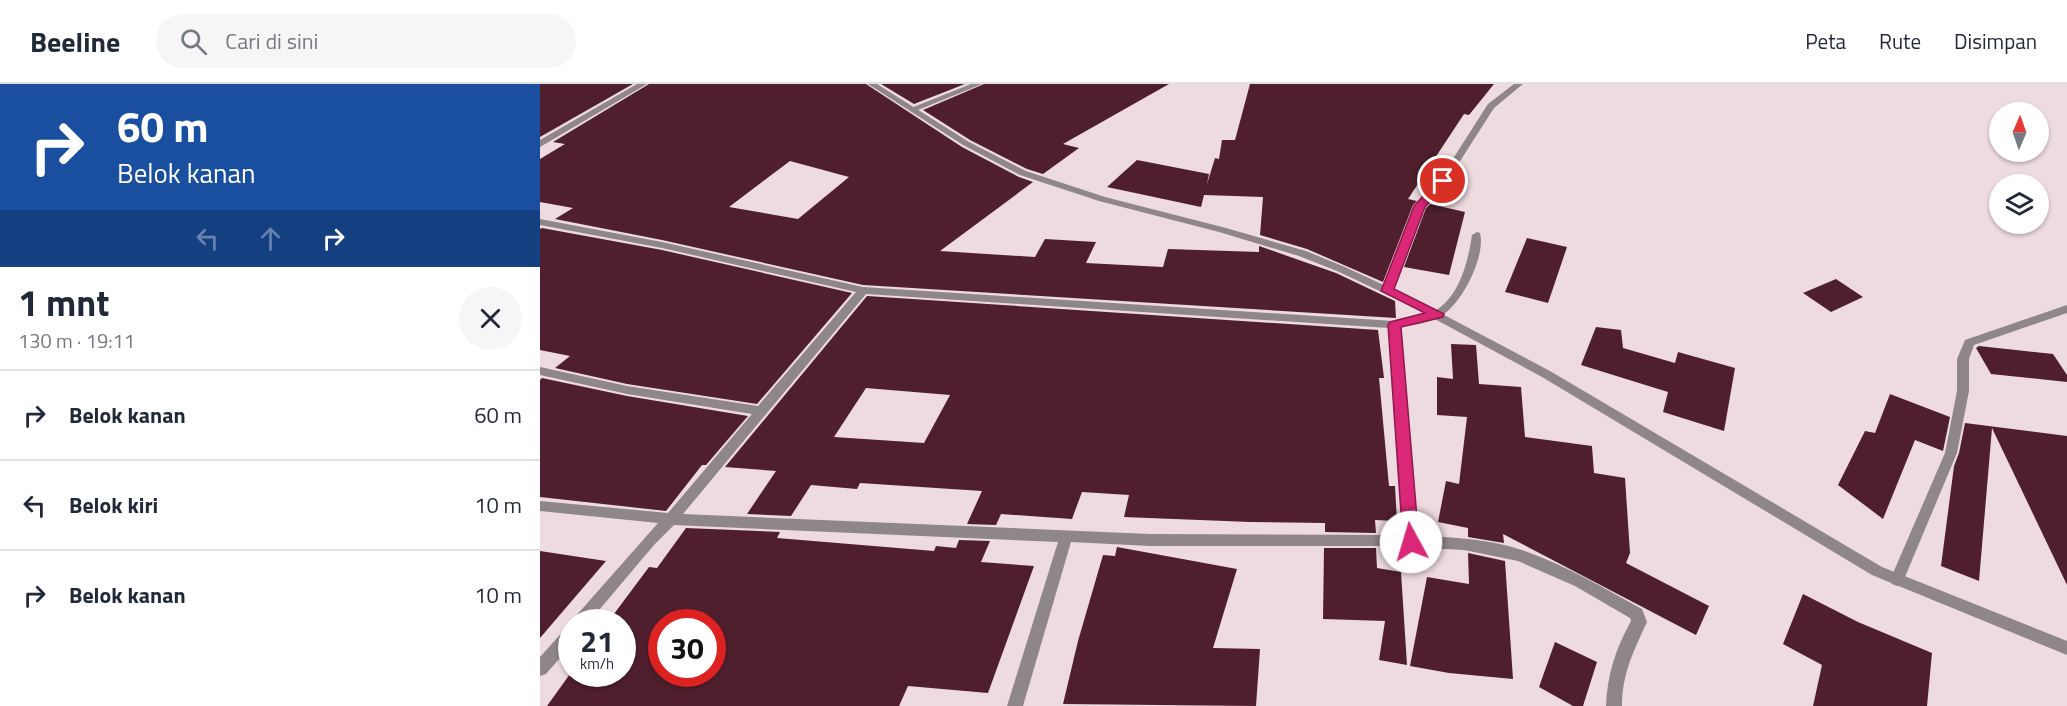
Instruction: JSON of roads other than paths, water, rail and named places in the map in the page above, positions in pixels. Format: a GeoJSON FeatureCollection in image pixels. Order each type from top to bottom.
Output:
{"type":"FeatureCollection","features":[{"type":"Feature","properties":{"kind":"street"},"geometry":{"type":"LineString","coordinates":[[540,144],[643,84]]}},
{"type":"Feature","properties":{"kind":"street"},"geometry":{"type":"LineString","coordinates":[[872,84],[915,108],[997,161],[1022,172],[1098,198],[1273,243],[1320,260],[1438,314],[1832,546],[1897,580],[2067,648]]}},
{"type":"Feature","properties":{"kind":"street"},"geometry":{"type":"LineString","coordinates":[[915,108],[978,84]]}},
{"type":"Feature","properties":{"kind":"street"},"geometry":{"type":"LineString","coordinates":[[1387,291],[1420,206],[1443,181],[1491,106],[1520,84]]}},
{"type":"Feature","properties":{"kind":"street"},"geometry":{"type":"LineString","coordinates":[[540,222],[662,245],[863,290],[1394,325],[1438,314],[1467,277],[1473,260],[1477,235]]}},
{"type":"Feature","properties":{"kind":"street"},"geometry":{"type":"LineString","coordinates":[[591,609],[649,541],[671,519],[863,290]]}},
{"type":"Feature","properties":{"kind":"street"},"geometry":{"type":"LineString","coordinates":[[1897,580],[1951,453],[1963,391],[1963,359],[1969,343],[2067,309]]}},
{"type":"Feature","properties":{"kind":"street"},"geometry":{"type":"LineString","coordinates":[[1394,325],[1411,542]]}},
{"type":"Feature","properties":{"kind":"street"},"geometry":{"type":"LineString","coordinates":[[540,371],[627,390],[760,411]]}},
{"type":"Feature","properties":{"kind":"street"},"geometry":{"type":"LineString","coordinates":[[540,506],[671,519],[1066,537],[1464,544],[1520,555],[1580,582],[1637,614],[1639,622],[1625,648],[1616,677],[1614,706]]}},
{"type":"Feature","properties":{"kind":"street"},"geometry":{"type":"LineString","coordinates":[[1015,706],[1066,537]]}},
{"type":"Feature","properties":{"kind":"street"},"geometry":{"type":"LineString","coordinates":[[540,669],[558,648]]}}]}
